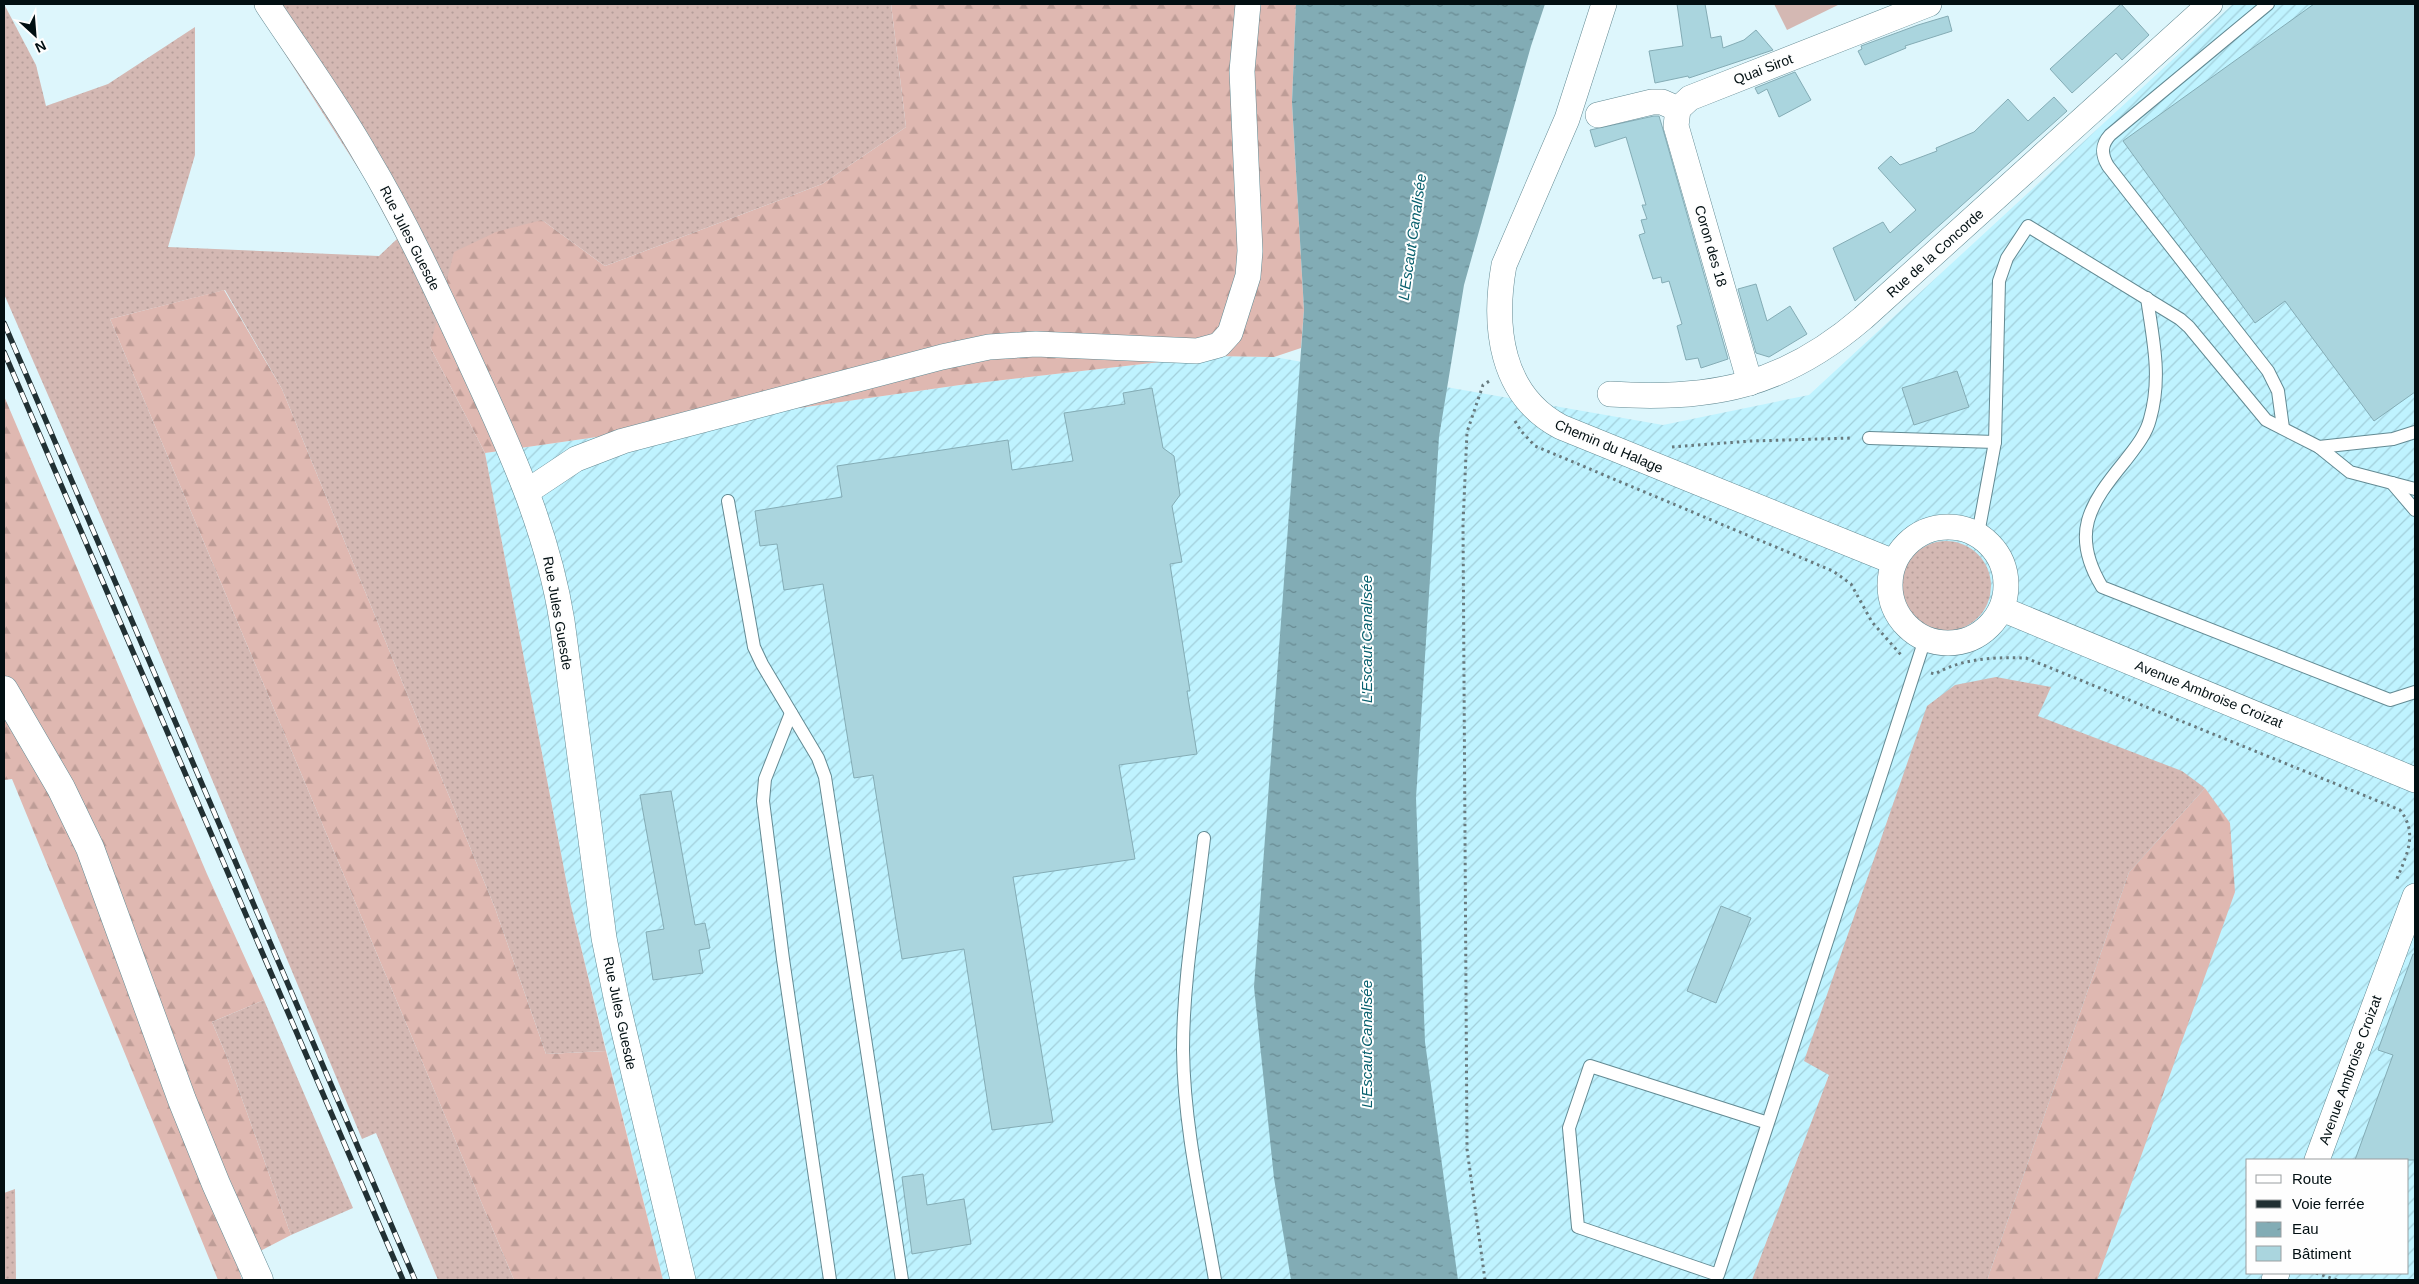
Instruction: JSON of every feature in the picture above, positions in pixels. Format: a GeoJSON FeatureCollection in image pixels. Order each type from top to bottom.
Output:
{"type":"FeatureCollection","features":[{"type":"Feature","properties":{"kind":"street","name":"Rue Jules Guesde"},"geometry":{"type":"LineString","coordinates":[[267,4],[345,121],[388,194],[431,277],[528,491],[545,545],[559,601],[599,902],[610,966],[683,1280]]}},
{"type":"Feature","properties":{"kind":"street"},"geometry":{"type":"LineString","coordinates":[[528,491],[576,459],[623,441],[967,351],[1036,344],[1197,351],[1219,345],[1230,333],[1242,299],[1249,265],[1242,71],[1248,4]]}},
{"type":"Feature","properties":{"kind":"street","name":"Chemin du Halage"},"geometry":{"type":"LineString","coordinates":[[1604,4],[1568,119],[1504,265],[1499,315],[1502,343],[1510,370],[1525,399],[1539,415],[1560,427],[1894,562]]}},
{"type":"Feature","properties":{"kind":"street","name":"Quai Sirot"},"geometry":{"type":"LineString","coordinates":[[1678,109],[1690,98],[1929,4]]}},
{"type":"Feature","properties":{"kind":"street","name":"Rue de la Concorde"},"geometry":{"type":"LineString","coordinates":[[1610,394],[1678,396],[1716,390],[1778,373],[1810,357],[1851,328],[2210,4]]}},
{"type":"Feature","properties":{"kind":"street"},"geometry":{"type":"LineString","coordinates":[[1598,115],[1652,102],[1662,102],[1678,109]]}},
{"type":"Feature","properties":{"kind":"street","name":"Coron des 18"},"geometry":{"type":"LineString","coordinates":[[1678,109],[1676,126],[1750,382]]}},
{"type":"Feature","properties":{"kind":"street"},"geometry":{"type":"LineString","coordinates":[[1954,527],[1978,534],[1995,550],[2005,571],[2007,586],[2002,608],[1987,629],[1966,641],[1941,643],[1925,638],[1905,624],[1895,610],[1890,586],[1894,562],[1909,542],[1930,530],[1954,527]]}},
{"type":"Feature","properties":{"kind":"street","name":"Avenue Ambroise Croizat"},"geometry":{"type":"LineString","coordinates":[[2002,608],[2415,780]]}},
{"type":"Feature","properties":{"kind":"street"},"geometry":{"type":"LineString","coordinates":[[4,690],[64,795],[90,848],[188,1116],[259,1280]]}},
{"type":"Feature","properties":{"kind":"street"},"geometry":{"type":"LineString","coordinates":[[4,710],[33,740]]}},
{"type":"Feature","properties":{"kind":"street","name":"Avenue Ambroise Croizat"},"geometry":{"type":"LineString","coordinates":[[2317,1159],[2405,891]]}},
{"type":"Feature","properties":{"kind":"lane"},"geometry":{"type":"LineString","coordinates":[[2268,4],[2110,135],[2105,140],[2102,152],[2108,166],[2268,371],[2278,391],[2283,428]]}},
{"type":"Feature","properties":{"kind":"lane"},"geometry":{"type":"LineString","coordinates":[[1978,534],[1995,442],[1999,281],[2007,258],[2028,226],[2147,298],[2189,327],[2266,420],[2319,448],[2350,472],[2415,489]]}},
{"type":"Feature","properties":{"kind":"lane"},"geometry":{"type":"LineString","coordinates":[[2147,298],[2158,383],[2150,421],[2139,444],[2109,480],[2090,508],[2085,546],[2091,568],[2102,587],[2390,700],[2415,692]]}},
{"type":"Feature","properties":{"kind":"lane"},"geometry":{"type":"LineString","coordinates":[[2319,448],[2393,439],[2415,432]]}},
{"type":"Feature","properties":{"kind":"lane"},"geometry":{"type":"LineString","coordinates":[[1869,438],[1995,442]]}},
{"type":"Feature","properties":{"kind":"lane"},"geometry":{"type":"LineString","coordinates":[[2392,483],[2415,510]]}},
{"type":"Feature","properties":{"kind":"lane"},"geometry":{"type":"LineString","coordinates":[[728,501],[751,637],[762,664],[818,758],[825,777],[902,1280]]}},
{"type":"Feature","properties":{"kind":"lane"},"geometry":{"type":"LineString","coordinates":[[1768,1124],[1590,1066],[1569,1128],[1578,1228],[1718,1274],[1768,1124],[1925,638]]}},
{"type":"Feature","properties":{"kind":"lane"},"geometry":{"type":"LineString","coordinates":[[791,713],[765,780],[763,801],[783,959],[830,1280]]}},
{"type":"Feature","properties":{"kind":"lane"},"geometry":{"type":"LineString","coordinates":[[1204,838],[1186,990],[1183,1050],[1191,1142],[1215,1280]]}},
{"type":"Feature","properties":{"kind":"path"},"geometry":{"type":"LineString","coordinates":[[1485,1280],[1467,1149],[1463,524],[1467,432],[1483,385],[1510,370]]}},
{"type":"Feature","properties":{"kind":"path"},"geometry":{"type":"LineString","coordinates":[[1512,414],[1521,432],[1535,446],[1834,570],[1851,584],[1872,622],[1897,652],[1923,671],[1935,674],[1948,667],[1995,657],[2026,658],[2400,810],[2409,821],[2410,835],[2405,891]]}},
{"type":"Feature","properties":{"kind":"path"},"geometry":{"type":"LineString","coordinates":[[1636,458],[1672,447],[1751,441],[1869,438]]}},
{"type":"Feature","properties":{"kind":"path"},"geometry":{"type":"LineString","coordinates":[[2319,1274],[2337,1280]]}},
{"type":"Feature","properties":{"kind":"shaded area"},"geometry":{"type":"Polygon","coordinates":[[[4,4],[36,65],[46,106],[108,84],[195,27],[195,155],[168,247],[379,256],[397,239],[365,179],[253,4],[891,4],[906,127],[822,184],[605,266],[542,220],[430,347],[485,453],[571,906],[606,1051],[546,1054],[495,908],[282,389],[225,290],[110,319],[514,1280],[438,1280],[376,1133],[362,1139],[135,595],[4,294],[4,4]]]}},
{"type":"Feature","properties":{"kind":"shaded area"},"geometry":{"type":"Polygon","coordinates":[[[1774,4],[1840,4],[1787,30],[1774,4]]]}},
{"type":"Feature","properties":{"kind":"shaded area"},"geometry":{"type":"Polygon","coordinates":[[[2233,4],[2415,4],[2415,1280],[663,1280],[571,906],[485,453],[960,385],[1213,356],[1274,357],[1663,425],[1809,395],[2233,4]]]}},
{"type":"Feature","properties":{"kind":"shaded area"},"geometry":{"type":"Polygon","coordinates":[[[1946,541],[1963,545],[1978,554],[1987,569],[1991,586],[1987,603],[1978,618],[1963,627],[1946,631],[1929,627],[1914,618],[1905,603],[1901,586],[1905,569],[1914,554],[1929,545],[1946,541]]]}},
{"type":"Feature","properties":{"kind":"shaded area"},"geometry":{"type":"Polygon","coordinates":[[[1996,677],[2051,687],[2038,716],[2182,771],[2205,788],[2129,872],[1987,1280],[1752,1280],[1829,1075],[1804,1061],[1927,706],[1955,685],[1996,677]]]}},
{"type":"Feature","properties":{"kind":"shaded area"},"geometry":{"type":"Polygon","coordinates":[[[264,1000],[353,1208],[291,1235],[227,1057],[212,1022],[264,1000]]]}},
{"type":"Feature","properties":{"kind":"shaded area"},"geometry":{"type":"Polygon","coordinates":[[[15,1189],[16,1280],[4,1280],[4,1193],[15,1189]]]}},
{"type":"Feature","properties":{"kind":"green space"},"geometry":{"type":"Polygon","coordinates":[[[891,4],[1296,4],[1292,102],[1304,310],[1301,348],[1274,357],[1213,356],[960,385],[485,453],[430,347],[454,252],[496,232],[542,220],[605,266],[822,184],[906,127],[891,4]]]}},
{"type":"Feature","properties":{"kind":"green space"},"geometry":{"type":"Polygon","coordinates":[[[224,290],[282,389],[495,908],[546,1054],[606,1051],[663,1280],[514,1280],[110,319],[224,290]]]}},
{"type":"Feature","properties":{"kind":"green space"},"geometry":{"type":"Polygon","coordinates":[[[4,396],[207,874],[264,1000],[212,1022],[227,1057],[291,1235],[237,1263],[242,1280],[218,1280],[12,779],[4,780],[4,396]]]}},
{"type":"Feature","properties":{"kind":"green space"},"geometry":{"type":"Polygon","coordinates":[[[2205,788],[2230,823],[2235,892],[2097,1280],[1987,1280],[2129,872],[2205,788]]]}},
{"type":"Feature","properties":{"kind":"water","name":"L'Escaut Canalisée"},"geometry":{"type":"Polygon","coordinates":[[[1296,4],[1545,4],[1531,46],[1464,285],[1439,437],[1416,798],[1425,1042],[1458,1280],[1291,1280],[1274,1178],[1254,987],[1304,310],[1292,102],[1296,4]]]}},
{"type":"Feature","properties":{"kind":"building"},"geometry":{"type":"Polygon","coordinates":[[[1677,4],[1705,4],[1711,38],[1721,36],[1723,48],[1744,40],[1756,30],[1773,50],[1689,78],[1688,76],[1655,83],[1649,51],[1683,46],[1677,4]]]}},
{"type":"Feature","properties":{"kind":"building"},"geometry":{"type":"Polygon","coordinates":[[[2121,4],[2149,35],[2122,60],[2116,53],[2072,93],[2050,69],[2121,4]]]}},
{"type":"Feature","properties":{"kind":"building"},"geometry":{"type":"Polygon","coordinates":[[[2314,4],[2415,4],[2415,392],[2374,421],[2285,301],[2255,323],[2123,141],[2314,4]]]}},
{"type":"Feature","properties":{"kind":"building"},"geometry":{"type":"Polygon","coordinates":[[[1948,16],[1952,31],[1905,46],[1906,48],[1865,65],[1858,51],[1862,49],[1861,46],[1948,16]]]}},
{"type":"Feature","properties":{"kind":"building"},"geometry":{"type":"Polygon","coordinates":[[[1795,72],[1811,100],[1779,117],[1767,89],[1758,94],[1755,88],[1795,72]]]}},
{"type":"Feature","properties":{"kind":"building"},"geometry":{"type":"Polygon","coordinates":[[[2054,97],[2067,111],[1855,301],[1833,248],[1883,222],[1890,233],[1916,210],[1878,168],[1891,156],[1900,165],[1937,151],[1936,148],[1974,132],[2008,99],[2028,121],[2054,97]]]}},
{"type":"Feature","properties":{"kind":"building"},"geometry":{"type":"Polygon","coordinates":[[[1659,116],[1728,359],[1701,368],[1698,358],[1686,360],[1677,326],[1682,324],[1669,281],[1662,283],[1661,277],[1653,279],[1639,235],[1645,233],[1641,220],[1647,219],[1642,205],[1646,205],[1626,137],[1595,147],[1590,130],[1659,116]]]}},
{"type":"Feature","properties":{"kind":"building"},"geometry":{"type":"Polygon","coordinates":[[[1756,284],[1767,321],[1790,306],[1807,334],[1769,357],[1756,353],[1738,289],[1756,284]]]}},
{"type":"Feature","properties":{"kind":"building"},"geometry":{"type":"Polygon","coordinates":[[[1957,371],[1969,407],[1914,425],[1902,388],[1957,371]]]}},
{"type":"Feature","properties":{"kind":"building"},"geometry":{"type":"Polygon","coordinates":[[[1152,388],[1163,448],[1174,456],[1180,495],[1172,506],[1182,562],[1170,564],[1190,691],[1187,691],[1197,754],[1119,765],[1135,859],[1013,877],[1053,1122],[992,1130],[964,949],[902,959],[873,775],[854,778],[823,584],[784,590],[777,544],[760,546],[755,511],[842,497],[837,466],[1008,440],[1012,470],[1073,461],[1064,413],[1125,404],[1123,393],[1152,388]]]}},
{"type":"Feature","properties":{"kind":"building"},"geometry":{"type":"Polygon","coordinates":[[[671,791],[695,925],[705,923],[710,948],[699,950],[703,973],[653,980],[646,932],[664,929],[640,795],[671,791]]]}},
{"type":"Feature","properties":{"kind":"building"},"geometry":{"type":"Polygon","coordinates":[[[1721,906],[1751,918],[1716,1003],[1687,991],[1721,906]]]}},
{"type":"Feature","properties":{"kind":"building"},"geometry":{"type":"Polygon","coordinates":[[[2413,954],[2415,954],[2415,1160],[2355,1159],[2393,1055],[2378,1050],[2413,954]]]}},
{"type":"Feature","properties":{"kind":"building"},"geometry":{"type":"Polygon","coordinates":[[[923,1174],[927,1205],[964,1199],[971,1244],[912,1254],[902,1177],[923,1174]]]}},
{"type":"Feature","properties":{"kind":"railway"},"geometry":{"type":"LineString","coordinates":[[4,323],[415,1280]]}},
{"type":"Feature","properties":{"kind":"railway"},"geometry":{"type":"LineString","coordinates":[[4,352],[403,1280]]}}]}
